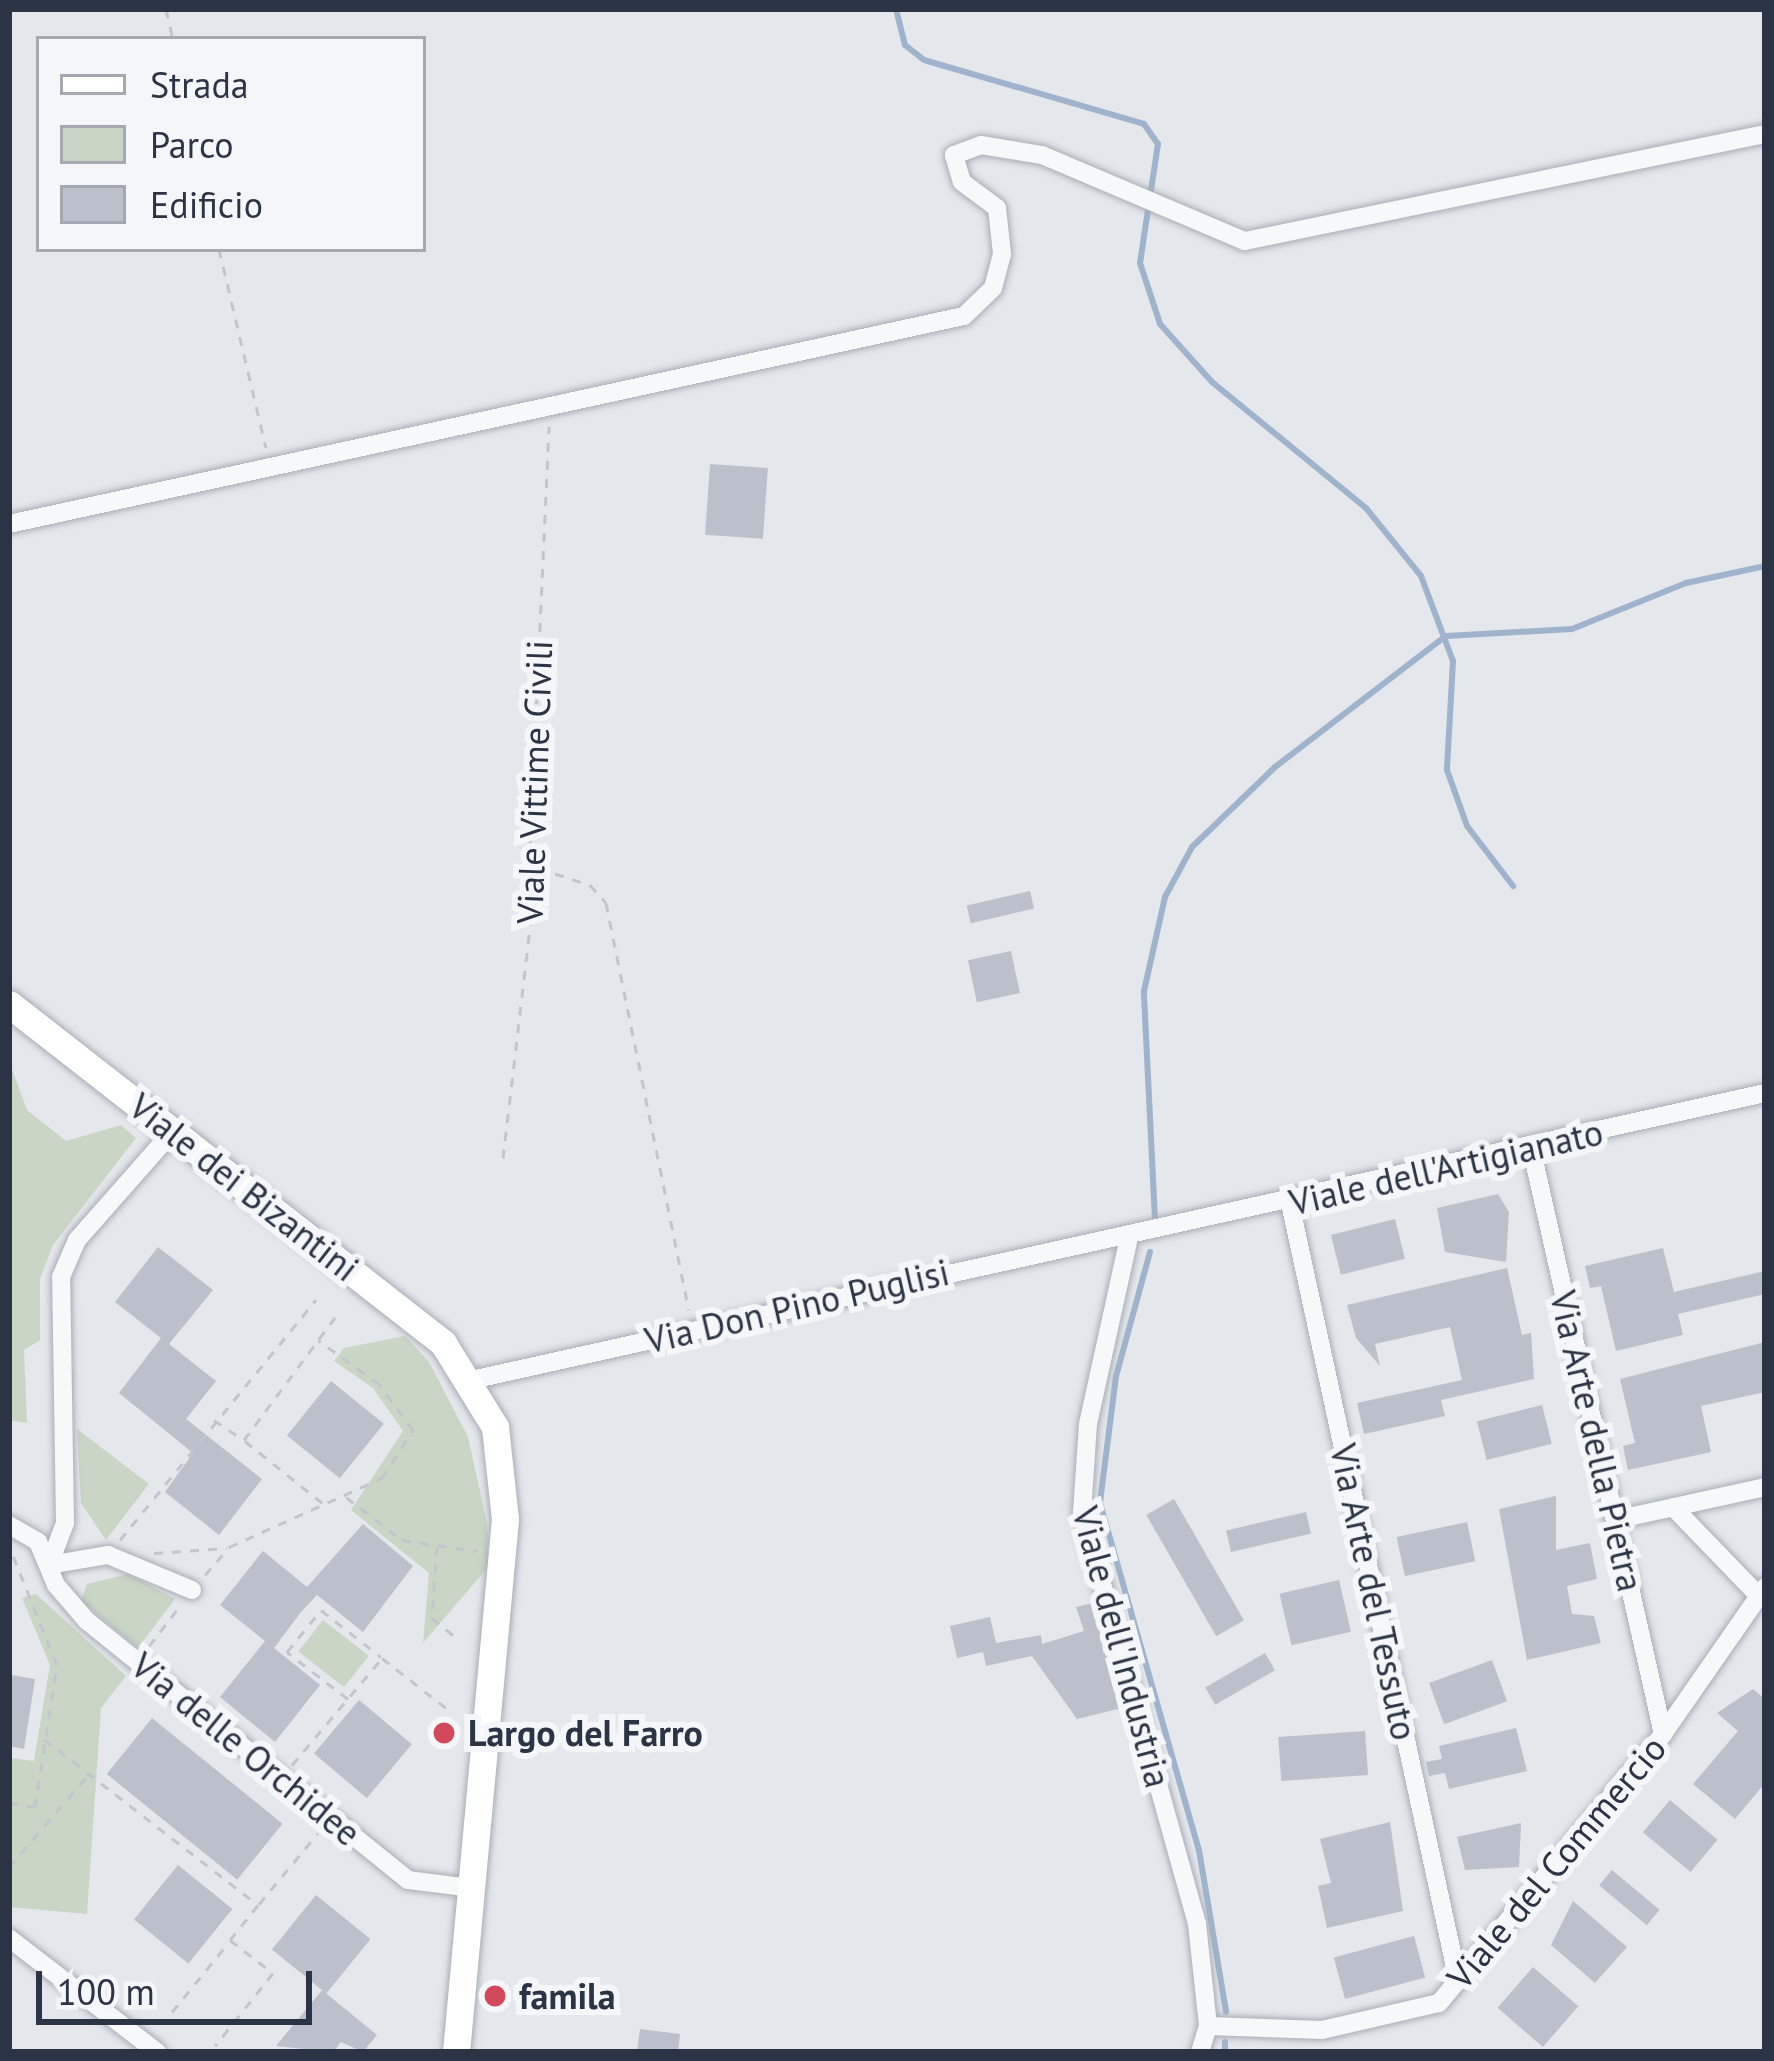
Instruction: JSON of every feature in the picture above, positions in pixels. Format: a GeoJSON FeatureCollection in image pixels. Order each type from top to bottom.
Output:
{"type":"FeatureCollection","features":[{"type":"Feature","properties":{"kind":"street"},"geometry":{"type":"LineString","coordinates":[[9,524],[964,316],[993,288],[1002,254],[997,208],[962,182],[954,155],[981,145],[1042,155],[1245,241],[1765,134]]}},
{"type":"Feature","properties":{"kind":"street","name":"Viale dei Bizantini"},"geometry":{"type":"LineString","coordinates":[[9,1004],[443,1342],[495,1427],[502,1554],[455,2052]]}},
{"type":"Feature","properties":{"kind":"street","name":"Viale dell'Artigianato"},"geometry":{"type":"LineString","coordinates":[[1128,1241],[1765,1093]]}},
{"type":"Feature","properties":{"kind":"street"},"geometry":{"type":"LineString","coordinates":[[173,1131],[77,1240],[61,1277],[65,1523],[49,1565],[108,1556],[192,1590]]}},
{"type":"Feature","properties":{"kind":"street","name":"Via Arte della Pietra"},"geometry":{"type":"LineString","coordinates":[[1531,1148],[1663,1734]]}},
{"type":"Feature","properties":{"kind":"street","name":"Via Arte del Tessuto"},"geometry":{"type":"LineString","coordinates":[[1290,1203],[1459,1982]]}},
{"type":"Feature","properties":{"kind":"street","name":"Via Don Pino Puglisi"},"geometry":{"type":"LineString","coordinates":[[467,1381],[1097,1238],[1128,1241]]}},
{"type":"Feature","properties":{"kind":"street","name":"Viale dell'Industria"},"geometry":{"type":"LineString","coordinates":[[1128,1241],[1084,1445],[1082,1512],[1197,1924],[1208,2026],[1200,2052]]}},
{"type":"Feature","properties":{"kind":"street"},"geometry":{"type":"LineString","coordinates":[[1615,1520],[1765,1486]]}},
{"type":"Feature","properties":{"kind":"street"},"geometry":{"type":"LineString","coordinates":[[1673,1507],[1762,1591]]}},
{"type":"Feature","properties":{"kind":"street","name":"Via delle Orchidee"},"geometry":{"type":"LineString","coordinates":[[9,1525],[38,1542],[87,1622],[408,1880],[471,1888]]}},
{"type":"Feature","properties":{"kind":"street","name":"Viale del Commercio"},"geometry":{"type":"LineString","coordinates":[[1208,2026],[1322,2030],[1416,2012],[1459,1982],[1663,1734],[1762,1591]]}},
{"type":"Feature","properties":{"kind":"street"},"geometry":{"type":"LineString","coordinates":[[9,1938],[157,2052]]}},
{"type":"Feature","properties":{"kind":"path"},"geometry":{"type":"LineString","coordinates":[[220,252],[271,467]]}},
{"type":"Feature","properties":{"kind":"path","name":"Viale Vittime Civili"},"geometry":{"type":"LineString","coordinates":[[503,1159],[537,867],[530,847],[550,404]]}},
{"type":"Feature","properties":{"kind":"path"},"geometry":{"type":"LineString","coordinates":[[537,867],[590,885],[606,903],[693,1329]]}},
{"type":"Feature","properties":{"kind":"path"},"geometry":{"type":"LineString","coordinates":[[316,1300],[212,1419],[113,1549],[193,1557],[229,1547],[382,1478],[413,1430],[379,1384],[318,1340]]}},
{"type":"Feature","properties":{"kind":"path"},"geometry":{"type":"LineString","coordinates":[[244,1440],[336,1316]]}},
{"type":"Feature","properties":{"kind":"path"},"geometry":{"type":"LineString","coordinates":[[212,1419],[326,1506]]}},
{"type":"Feature","properties":{"kind":"path"},"geometry":{"type":"LineString","coordinates":[[344,1496],[402,1540],[502,1554]]}},
{"type":"Feature","properties":{"kind":"path"},"geometry":{"type":"LineString","coordinates":[[9,1546],[57,1665],[35,1807],[9,1803]]}},
{"type":"Feature","properties":{"kind":"path"},"geometry":{"type":"LineString","coordinates":[[437,1546],[432,1618],[453,1635]]}},
{"type":"Feature","properties":{"kind":"path"},"geometry":{"type":"LineString","coordinates":[[137,1661],[229,1547]]}},
{"type":"Feature","properties":{"kind":"path"},"geometry":{"type":"LineString","coordinates":[[348,1699],[287,1652],[321,1610],[446,1708]]}},
{"type":"Feature","properties":{"kind":"path"},"geometry":{"type":"LineString","coordinates":[[281,1778],[382,1658]]}},
{"type":"Feature","properties":{"kind":"path"},"geometry":{"type":"LineString","coordinates":[[44,1739],[257,1905]]}},
{"type":"Feature","properties":{"kind":"path"},"geometry":{"type":"LineString","coordinates":[[9,1867],[89,1774]]}},
{"type":"Feature","properties":{"kind":"path"},"geometry":{"type":"LineString","coordinates":[[172,2012],[331,1818]]}},
{"type":"Feature","properties":{"kind":"path"},"geometry":{"type":"LineString","coordinates":[[215,2046],[273,1973],[230,1940]]}},
{"type":"Feature","properties":{"kind":"green space"},"geometry":{"type":"Polygon","coordinates":[[[9,1061],[27,1110],[66,1141],[121,1125],[136,1138],[53,1245],[40,1279],[40,1340],[24,1350],[27,1423],[9,1420],[9,1061]]]}},
{"type":"Feature","properties":{"kind":"green space"},"geometry":{"type":"Polygon","coordinates":[[[405,1336],[429,1362],[468,1437],[487,1523],[489,1566],[423,1643],[429,1573],[351,1510],[403,1431],[373,1388],[334,1361],[344,1348],[405,1336]]]}},
{"type":"Feature","properties":{"kind":"green space"},"geometry":{"type":"Polygon","coordinates":[[[77,1429],[149,1484],[106,1540],[81,1503],[77,1429]]]}},
{"type":"Feature","properties":{"kind":"green space"},"geometry":{"type":"Polygon","coordinates":[[[128,1574],[175,1599],[138,1648],[81,1601],[87,1584],[128,1574]]]}},
{"type":"Feature","properties":{"kind":"green space"},"geometry":{"type":"Polygon","coordinates":[[[36,1594],[126,1676],[101,1708],[87,1914],[9,1907],[9,1758],[34,1761],[50,1665],[22,1598],[36,1594]]]}},
{"type":"Feature","properties":{"kind":"green space"},"geometry":{"type":"Polygon","coordinates":[[[323,1620],[369,1656],[344,1687],[298,1652],[323,1620]]]}},
{"type":"Feature","properties":{"kind":"building"},"geometry":{"type":"Polygon","coordinates":[[[710,464],[768,468],[763,539],[705,535],[710,464]]]}},
{"type":"Feature","properties":{"kind":"building"},"geometry":{"type":"Polygon","coordinates":[[[1030,891],[1034,909],[971,923],[967,906],[1030,891]]]}},
{"type":"Feature","properties":{"kind":"building"},"geometry":{"type":"Polygon","coordinates":[[[1011,951],[1020,993],[977,1002],[968,960],[1011,951]]]}},
{"type":"Feature","properties":{"kind":"building"},"geometry":{"type":"Polygon","coordinates":[[[1498,1194],[1509,1212],[1506,1262],[1445,1252],[1437,1208],[1498,1194]]]}},
{"type":"Feature","properties":{"kind":"building"},"geometry":{"type":"Polygon","coordinates":[[[1395,1219],[1405,1259],[1341,1275],[1331,1235],[1395,1219]]]}},
{"type":"Feature","properties":{"kind":"building"},"geometry":{"type":"Polygon","coordinates":[[[158,1247],[213,1290],[169,1344],[216,1381],[186,1419],[262,1479],[219,1535],[165,1492],[193,1453],[119,1393],[161,1338],[115,1302],[158,1247]]]}},
{"type":"Feature","properties":{"kind":"building"},"geometry":{"type":"Polygon","coordinates":[[[1663,1248],[1674,1292],[1765,1271],[1765,1294],[1678,1314],[1683,1335],[1616,1351],[1601,1286],[1590,1288],[1585,1266],[1663,1248]]]}},
{"type":"Feature","properties":{"kind":"building"},"geometry":{"type":"Polygon","coordinates":[[[1507,1268],[1522,1335],[1531,1333],[1534,1379],[1441,1400],[1445,1416],[1364,1434],[1357,1403],[1462,1380],[1450,1327],[1375,1344],[1380,1366],[1356,1338],[1347,1305],[1507,1268]]]}},
{"type":"Feature","properties":{"kind":"building"},"geometry":{"type":"Polygon","coordinates":[[[1765,1342],[1765,1392],[1701,1406],[1711,1452],[1628,1470],[1623,1446],[1635,1443],[1620,1379],[1765,1342]]]}},
{"type":"Feature","properties":{"kind":"building"},"geometry":{"type":"Polygon","coordinates":[[[331,1381],[384,1424],[340,1478],[287,1435],[331,1381]]]}},
{"type":"Feature","properties":{"kind":"building"},"geometry":{"type":"Polygon","coordinates":[[[1542,1405],[1552,1444],[1487,1460],[1477,1421],[1542,1405]]]}},
{"type":"Feature","properties":{"kind":"building"},"geometry":{"type":"Polygon","coordinates":[[[1556,1496],[1556,1550],[1590,1543],[1597,1579],[1567,1586],[1572,1614],[1594,1616],[1601,1643],[1527,1660],[1499,1509],[1556,1496]]]}},
{"type":"Feature","properties":{"kind":"building"},"geometry":{"type":"Polygon","coordinates":[[[1174,1499],[1244,1620],[1216,1636],[1146,1515],[1174,1499]]]}},
{"type":"Feature","properties":{"kind":"building"},"geometry":{"type":"Polygon","coordinates":[[[1306,1512],[1311,1533],[1231,1552],[1226,1530],[1306,1512]]]}},
{"type":"Feature","properties":{"kind":"building"},"geometry":{"type":"Polygon","coordinates":[[[1467,1522],[1475,1561],[1405,1576],[1397,1537],[1467,1522]]]}},
{"type":"Feature","properties":{"kind":"building"},"geometry":{"type":"Polygon","coordinates":[[[363,1524],[413,1566],[363,1632],[317,1595],[301,1612],[274,1648],[320,1685],[275,1742],[220,1697],[265,1641],[220,1605],[263,1551],[307,1587],[363,1524]]]}},
{"type":"Feature","properties":{"kind":"building"},"geometry":{"type":"Polygon","coordinates":[[[1339,1580],[1351,1632],[1291,1645],[1280,1594],[1339,1580]]]}},
{"type":"Feature","properties":{"kind":"building"},"geometry":{"type":"Polygon","coordinates":[[[1093,1603],[1122,1708],[1077,1719],[1032,1656],[986,1666],[983,1652],[957,1658],[950,1626],[990,1617],[996,1643],[1041,1635],[1042,1644],[1084,1631],[1076,1607],[1093,1603]]]}},
{"type":"Feature","properties":{"kind":"building"},"geometry":{"type":"Polygon","coordinates":[[[1265,1653],[1275,1670],[1215,1705],[1205,1688],[1265,1653]]]}},
{"type":"Feature","properties":{"kind":"building"},"geometry":{"type":"Polygon","coordinates":[[[1492,1660],[1507,1701],[1444,1724],[1429,1683],[1492,1660]]]}},
{"type":"Feature","properties":{"kind":"building"},"geometry":{"type":"Polygon","coordinates":[[[11,1675],[35,1679],[24,1749],[9,1746],[11,1675]]]}},
{"type":"Feature","properties":{"kind":"building"},"geometry":{"type":"Polygon","coordinates":[[[1753,1689],[1765,1699],[1765,1783],[1735,1819],[1693,1784],[1738,1731],[1717,1713],[1753,1689]]]}},
{"type":"Feature","properties":{"kind":"building"},"geometry":{"type":"Polygon","coordinates":[[[359,1700],[412,1744],[367,1798],[314,1754],[359,1700]]]}},
{"type":"Feature","properties":{"kind":"building"},"geometry":{"type":"Polygon","coordinates":[[[152,1718],[283,1824],[237,1880],[107,1774],[152,1718]]]}},
{"type":"Feature","properties":{"kind":"building"},"geometry":{"type":"Polygon","coordinates":[[[1516,1728],[1527,1771],[1449,1789],[1445,1773],[1429,1776],[1426,1762],[1442,1759],[1439,1746],[1516,1728]]]}},
{"type":"Feature","properties":{"kind":"building"},"geometry":{"type":"Polygon","coordinates":[[[1365,1731],[1368,1775],[1281,1781],[1278,1737],[1365,1731]]]}},
{"type":"Feature","properties":{"kind":"building"},"geometry":{"type":"Polygon","coordinates":[[[1670,1800],[1717,1840],[1690,1872],[1643,1832],[1670,1800]]]}},
{"type":"Feature","properties":{"kind":"building"},"geometry":{"type":"Polygon","coordinates":[[[1390,1822],[1403,1911],[1327,1928],[1318,1886],[1331,1883],[1320,1839],[1390,1822]]]}},
{"type":"Feature","properties":{"kind":"building"},"geometry":{"type":"Polygon","coordinates":[[[1521,1823],[1519,1867],[1465,1870],[1457,1837],[1521,1823]]]}},
{"type":"Feature","properties":{"kind":"building"},"geometry":{"type":"Polygon","coordinates":[[[178,1865],[232,1909],[188,1963],[134,1919],[178,1865]]]}},
{"type":"Feature","properties":{"kind":"building"},"geometry":{"type":"Polygon","coordinates":[[[1612,1870],[1659,1910],[1647,1925],[1599,1885],[1612,1870]]]}},
{"type":"Feature","properties":{"kind":"building"},"geometry":{"type":"Polygon","coordinates":[[[316,1895],[370,1939],[326,1993],[272,1949],[316,1895]]]}},
{"type":"Feature","properties":{"kind":"building"},"geometry":{"type":"Polygon","coordinates":[[[1573,1901],[1627,1947],[1595,1983],[1551,1945],[1573,1901]]]}},
{"type":"Feature","properties":{"kind":"building"},"geometry":{"type":"Polygon","coordinates":[[[1414,1936],[1425,1978],[1345,1999],[1334,1957],[1414,1936]]]}},
{"type":"Feature","properties":{"kind":"building"},"geometry":{"type":"Polygon","coordinates":[[[1533,1967],[1578,2006],[1543,2047],[1498,2008],[1533,1967]]]}},
{"type":"Feature","properties":{"kind":"building"},"geometry":{"type":"Polygon","coordinates":[[[322,1990],[377,2035],[363,2052],[341,2042],[333,2052],[276,2046],[322,1990]]]}},
{"type":"Feature","properties":{"kind":"building"},"geometry":{"type":"Polygon","coordinates":[[[640,2029],[680,2034],[678,2052],[637,2052],[640,2029]]]}},
{"type":"Feature","properties":{"kind":"waterway"},"geometry":{"type":"LineString","coordinates":[[896,9],[905,45],[924,60],[1144,124],[1158,144],[1140,263],[1160,324],[1212,382],[1366,508],[1421,576],[1453,661],[1447,770],[1467,826],[1513,886]]}},
{"type":"Feature","properties":{"kind":"waterway"},"geometry":{"type":"LineString","coordinates":[[1155,1220],[1144,991],[1165,897],[1192,847],[1275,767],[1446,636],[1572,629],[1686,583],[1765,566]]}},
{"type":"Feature","properties":{"kind":"waterway"},"geometry":{"type":"LineString","coordinates":[[1150,1252],[1116,1376],[1100,1503],[1199,1850],[1226,2012]]}},
{"type":"Feature","properties":{"kind":"waterway"},"geometry":{"type":"LineString","coordinates":[[1225,2042],[1225,2052]]}},
{"type":"Feature","properties":{"kind":"place","name":"Largo del Farro"},"geometry":{"type":"Point","coordinates":[444,1733]}},
{"type":"Feature","properties":{"kind":"place","name":"famila"},"geometry":{"type":"Point","coordinates":[495,1996]}}]}
